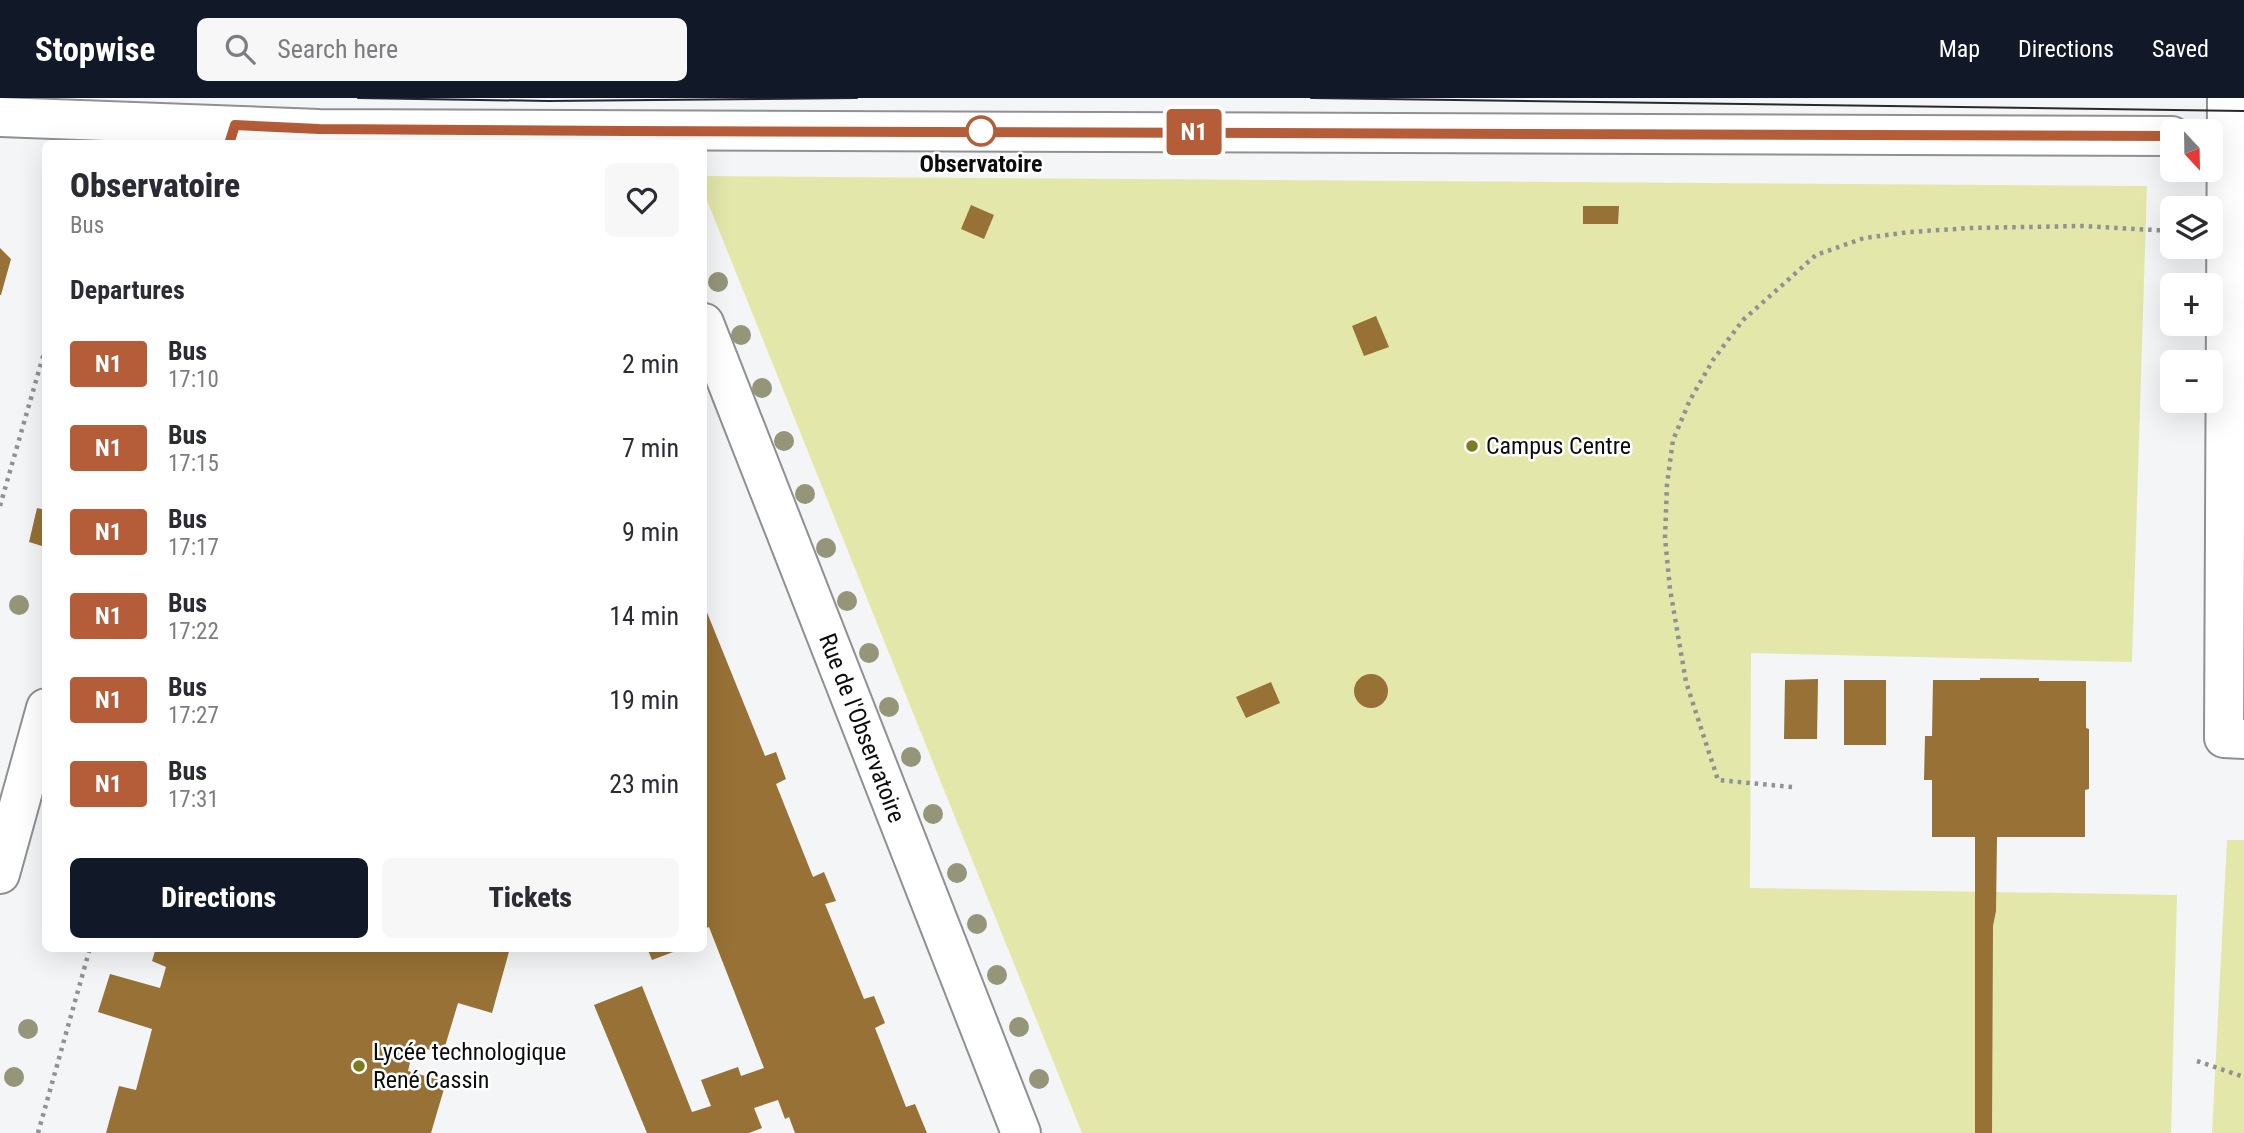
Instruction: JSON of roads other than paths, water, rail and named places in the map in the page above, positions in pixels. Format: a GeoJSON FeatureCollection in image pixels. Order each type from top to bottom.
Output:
{"type":"FeatureCollection","features":[{"type":"Feature","properties":{"kind":"street"},"geometry":{"type":"LineString","coordinates":[[2227,98],[2224,738],[2244,738]]}},
{"type":"Feature","properties":{"kind":"street"},"geometry":{"type":"LineString","coordinates":[[0,117],[235,122],[319,129],[630,137],[2160,136]]}},
{"type":"Feature","properties":{"kind":"street","name":"Rue de l'Observatoire"},"geometry":{"type":"LineString","coordinates":[[707,331],[1021,1133]]}},
{"type":"Feature","properties":{"kind":"street"},"geometry":{"type":"LineString","coordinates":[[0,874],[42,722]]}},
{"type":"Feature","properties":{"kind":"tram line"},"geometry":{"type":"LineString","coordinates":[[358,98],[548,101],[857,98]]}},
{"type":"Feature","properties":{"kind":"tram line"},"geometry":{"type":"LineString","coordinates":[[1311,98],[2244,111]]}},
{"type":"Feature","properties":{"kind":"place","name":"Observatoire"},"geometry":{"type":"Point","coordinates":[981,131]}},
{"type":"Feature","properties":{"kind":"place","name":"Campus Centre"},"geometry":{"type":"Point","coordinates":[1472,446]}},
{"type":"Feature","properties":{"kind":"place","name":"Lycée technologique René Cassin"},"geometry":{"type":"Point","coordinates":[359,1066]}}]}
